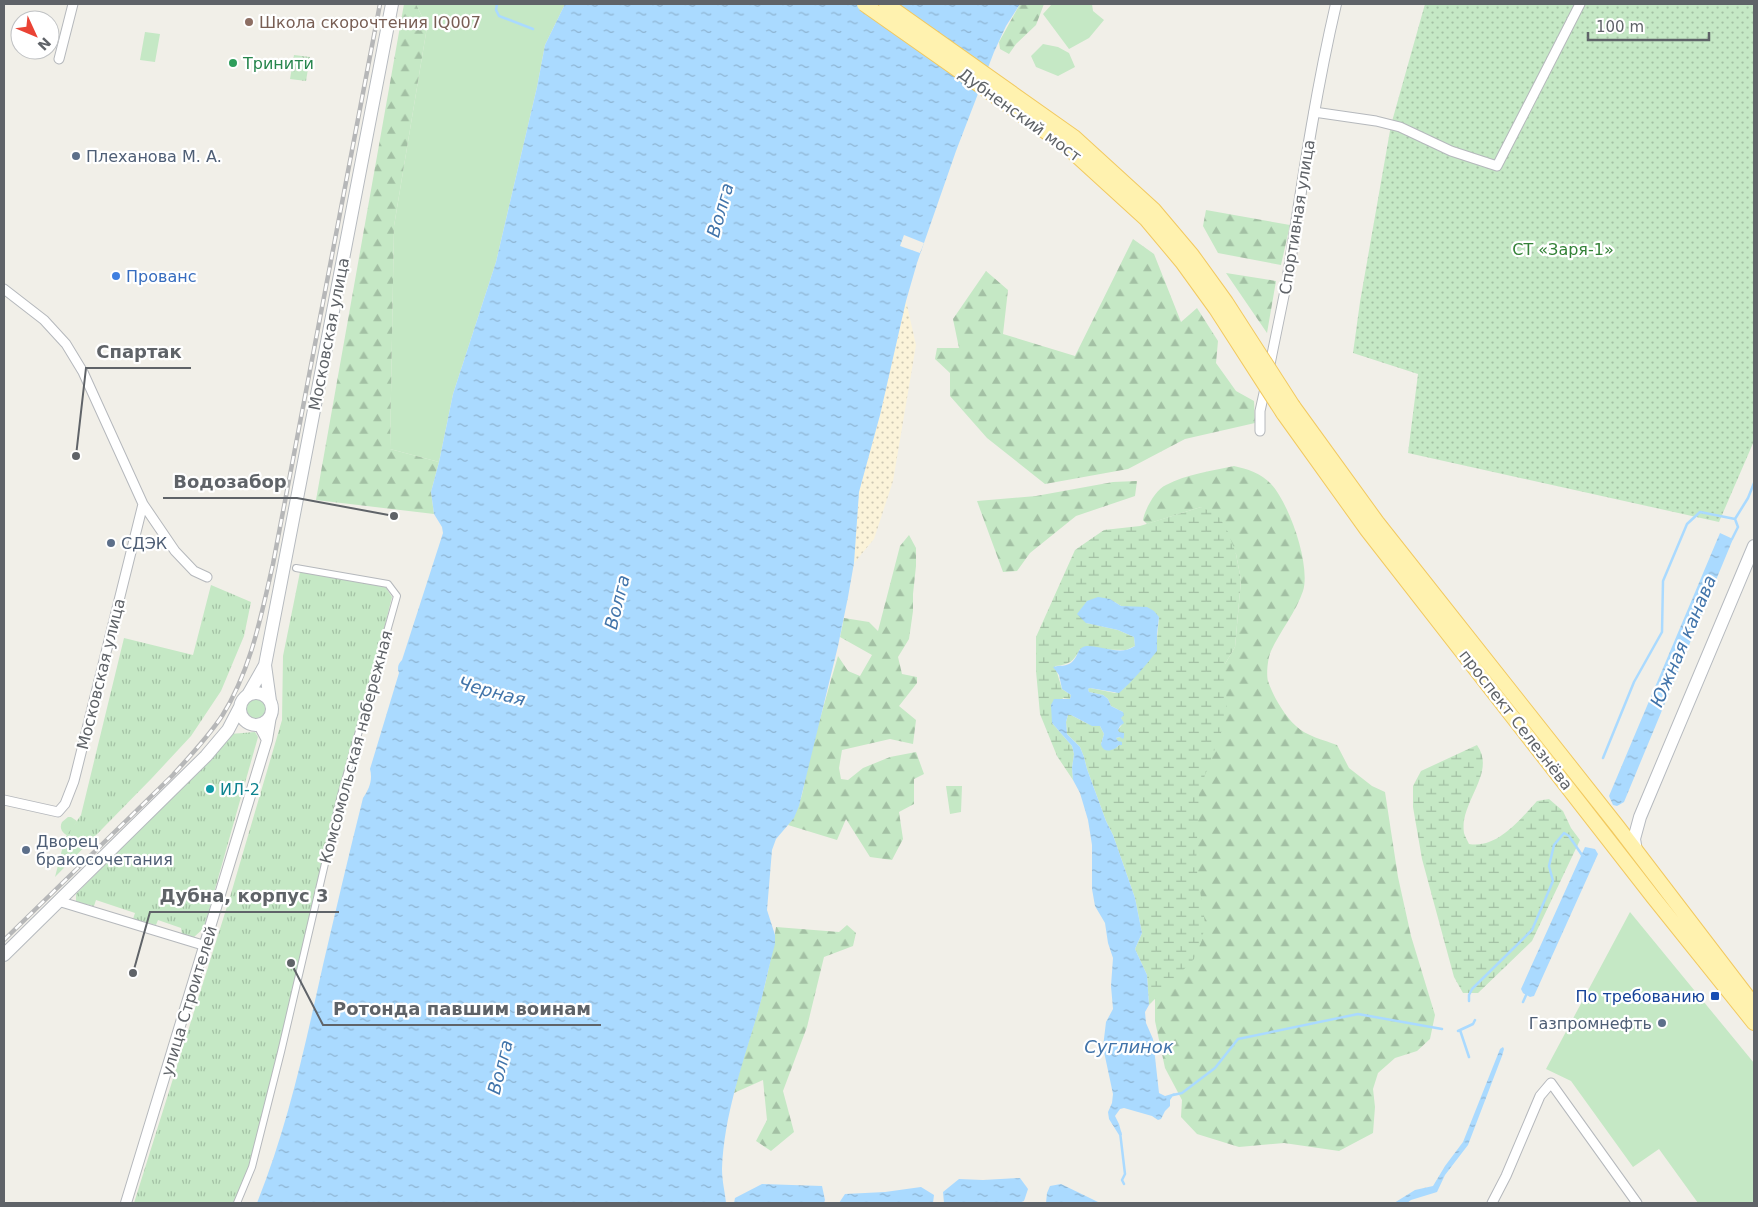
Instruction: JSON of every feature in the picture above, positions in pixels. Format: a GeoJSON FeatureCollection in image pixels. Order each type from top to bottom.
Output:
{"type":"FeatureCollection","features":[{"type":"Feature","properties":{"kind":"main road","name":"Московская улица"},"geometry":{"type":"LineString","coordinates":[[265,665],[392,4]]}},
{"type":"Feature","properties":{"kind":"main road","name":"Дубненский мост"},"geometry":{"type":"LineString","coordinates":[[864,4],[1066,146],[1146,219],[1182,262],[1288,409]]}},
{"type":"Feature","properties":{"kind":"main road","name":"Дубненский мост"},"geometry":{"type":"LineString","coordinates":[[886,4],[1074,137],[1154,210],[1192,255],[1226,302],[1288,409]]}},
{"type":"Feature","properties":{"kind":"main road","name":"проспект Селезнёва"},"geometry":{"type":"LineString","coordinates":[[1288,409],[1618,827],[1754,1005]]}},
{"type":"Feature","properties":{"kind":"main road","name":"проспект Селезнёва"},"geometry":{"type":"LineString","coordinates":[[1288,409],[1367,530],[1754,1023]]}},
{"type":"Feature","properties":{"kind":"main road"},"geometry":{"type":"LineString","coordinates":[[1636,851],[1634,839],[1638,821],[1754,546]]}},
{"type":"Feature","properties":{"kind":"main road"},"geometry":{"type":"LineString","coordinates":[[4,955],[206,756],[228,730],[244,698],[248,695],[265,665]]}},
{"type":"Feature","properties":{"kind":"main road"},"geometry":{"type":"LineString","coordinates":[[228,730],[264,724],[271,716],[272,706],[265,665]]}},
{"type":"Feature","properties":{"kind":"main road"},"geometry":{"type":"LineString","coordinates":[[248,695],[258,693],[267,697],[270,701]]}},
{"type":"Feature","properties":{"kind":"main road"},"geometry":{"type":"LineString","coordinates":[[240,707],[242,717],[254,725]]}},
{"type":"Feature","properties":{"kind":"main road"},"geometry":{"type":"LineString","coordinates":[[1618,827],[1628,828],[1634,826],[1638,821]]}},
{"type":"Feature","properties":{"kind":"street"},"geometry":{"type":"LineString","coordinates":[[60,59],[73,4]]}},
{"type":"Feature","properties":{"kind":"street","name":"Спортивная улица"},"geometry":{"type":"LineString","coordinates":[[1260,431],[1260,411],[1288,276],[1314,112],[1336,4]]}},
{"type":"Feature","properties":{"kind":"street"},"geometry":{"type":"LineString","coordinates":[[1314,112],[1376,121],[1400,127],[1451,151],[1498,166],[1580,4]]}},
{"type":"Feature","properties":{"kind":"street"},"geometry":{"type":"LineString","coordinates":[[4,289],[44,320],[66,344],[90,388],[143,504],[175,551],[194,571],[207,577]]}},
{"type":"Feature","properties":{"kind":"street","name":"Московская улица"},"geometry":{"type":"LineString","coordinates":[[4,800],[58,812],[65,804],[74,781],[143,504]]}},
{"type":"Feature","properties":{"kind":"street","name":"Комсомольская набережная"},"geometry":{"type":"LineString","coordinates":[[237,1203],[252,1167],[341,795],[397,596],[388,584],[296,568]]}},
{"type":"Feature","properties":{"kind":"street","name":"улица Строителей"},"geometry":{"type":"LineString","coordinates":[[126,1203],[206,946],[267,740],[271,716]]}},
{"type":"Feature","properties":{"kind":"street"},"geometry":{"type":"LineString","coordinates":[[254,725],[267,740]]}},
{"type":"Feature","properties":{"kind":"street"},"geometry":{"type":"LineString","coordinates":[[58,901],[206,946]]}},
{"type":"Feature","properties":{"kind":"street"},"geometry":{"type":"LineString","coordinates":[[1492,1203],[1506,1176],[1540,1096],[1551,1082],[1637,1203]]}},
{"type":"Feature","properties":{"kind":"green space"},"geometry":{"type":"Polygon","coordinates":[[[404,4],[416,4],[427,27],[394,226],[390,449],[439,462],[431,492],[434,514],[316,500],[404,4]]]}},
{"type":"Feature","properties":{"kind":"green space"},"geometry":{"type":"Polygon","coordinates":[[[416,4],[565,4],[545,45],[496,262],[453,394],[439,462],[390,449],[394,226],[427,27],[416,4]]]}},
{"type":"Feature","properties":{"kind":"green space"},"geometry":{"type":"Polygon","coordinates":[[[1020,4],[1044,4],[1036,25],[1016,44],[1009,54],[1000,49],[999,42],[1020,4]]]}},
{"type":"Feature","properties":{"kind":"green space"},"geometry":{"type":"Polygon","coordinates":[[[1052,4],[1092,4],[1093,11],[1104,20],[1089,38],[1069,49],[1043,14],[1052,4]]]}},
{"type":"Feature","properties":{"kind":"green space","name":"СТ «Заря-1»"},"geometry":{"type":"Polygon","coordinates":[[[1425,4],[1754,4],[1754,441],[1719,522],[1408,453],[1418,374],[1353,353],[1391,125],[1425,4]]]}},
{"type":"Feature","properties":{"kind":"green space"},"geometry":{"type":"Polygon","coordinates":[[[145,32],[160,34],[155,62],[140,60],[145,32]]]}},
{"type":"Feature","properties":{"kind":"green space"},"geometry":{"type":"Polygon","coordinates":[[[1043,44],[1058,47],[1069,53],[1075,67],[1058,76],[1036,67],[1031,56],[1043,44]]]}},
{"type":"Feature","properties":{"kind":"green space"},"geometry":{"type":"Polygon","coordinates":[[[294,55],[310,57],[306,81],[290,79],[294,55]]]}},
{"type":"Feature","properties":{"kind":"green space"},"geometry":{"type":"Polygon","coordinates":[[[1206,210],[1290,225],[1281,265],[1218,253],[1203,226],[1206,210]]]}},
{"type":"Feature","properties":{"kind":"green space"},"geometry":{"type":"Polygon","coordinates":[[[1133,239],[1154,254],[1181,322],[1197,308],[1218,341],[1216,363],[1236,391],[1254,401],[1255,423],[1185,439],[1128,469],[1045,484],[987,438],[950,396],[950,373],[935,359],[937,348],[959,348],[953,319],[986,271],[1008,290],[1003,334],[1075,356],[1133,239]]]}},
{"type":"Feature","properties":{"kind":"green space"},"geometry":{"type":"Polygon","coordinates":[[[1226,273],[1276,281],[1267,333],[1226,273]]]}},
{"type":"Feature","properties":{"kind":"green space"},"geometry":{"type":"Polygon","coordinates":[[[1234,466],[1249,470],[1263,477],[1278,493],[1297,535],[1304,566],[1305,580],[1303,591],[1270,654],[1267,670],[1268,681],[1279,705],[1296,726],[1310,735],[1337,745],[1349,768],[1372,786],[1385,792],[1398,877],[1411,936],[1435,1015],[1430,1039],[1417,1051],[1395,1058],[1378,1073],[1373,1089],[1375,1107],[1373,1133],[1339,1151],[1284,1143],[1239,1147],[1197,1134],[1181,1117],[1182,1100],[1165,1068],[1155,1021],[1155,980],[1225,664],[1235,647],[1241,580],[1236,554],[1201,507],[1147,524],[1143,520],[1146,510],[1162,487],[1191,475],[1234,466]]]}},
{"type":"Feature","properties":{"kind":"green space"},"geometry":{"type":"Polygon","coordinates":[[[1137,481],[1135,496],[1076,516],[1030,553],[1017,571],[1003,572],[977,501],[1036,496],[1113,482],[1137,481]]]}},
{"type":"Feature","properties":{"kind":"green space"},"geometry":{"type":"Polygon","coordinates":[[[1201,507],[1218,515],[1228,532],[1236,554],[1241,580],[1235,647],[1225,664],[1227,717],[1199,791],[1196,865],[1205,923],[1202,940],[1194,959],[1149,1005],[1147,975],[1135,949],[1142,933],[1135,898],[1084,757],[1080,747],[1067,734],[1066,722],[1068,715],[1071,715],[1086,723],[1100,726],[1104,734],[1101,744],[1117,747],[1119,745],[1116,738],[1120,737],[1118,730],[1123,723],[1121,718],[1123,712],[1111,706],[1108,699],[1103,695],[1089,692],[1088,689],[1115,693],[1122,690],[1156,651],[1159,617],[1121,606],[1110,599],[1086,623],[1118,630],[1134,637],[1135,646],[1126,650],[1080,649],[1076,657],[1070,662],[1055,666],[1062,689],[1071,695],[1070,699],[1063,698],[1052,723],[1072,746],[1074,754],[1073,780],[1057,756],[1040,714],[1036,671],[1036,637],[1075,550],[1104,530],[1140,526],[1201,507]]]}},
{"type":"Feature","properties":{"kind":"green space"},"geometry":{"type":"Polygon","coordinates":[[[909,535],[916,548],[913,611],[909,639],[898,657],[902,674],[917,677],[917,683],[899,706],[916,720],[913,744],[890,739],[842,750],[839,768],[841,779],[848,780],[863,768],[890,757],[916,752],[924,774],[914,779],[914,804],[899,812],[903,839],[892,860],[870,857],[846,819],[837,840],[788,825],[800,802],[812,747],[838,656],[848,671],[860,676],[872,655],[840,637],[844,618],[869,622],[878,631],[900,546],[909,535]]]}},
{"type":"Feature","properties":{"kind":"green space"},"geometry":{"type":"Polygon","coordinates":[[[300,572],[385,586],[392,597],[252,1162],[236,1203],[134,1203],[230,897],[282,720],[283,656],[300,572]]]}},
{"type":"Feature","properties":{"kind":"green space"},"geometry":{"type":"Polygon","coordinates":[[[211,585],[251,602],[244,636],[221,691],[191,736],[55,877],[65,838],[81,815],[124,638],[193,655],[211,585]]]}},
{"type":"Feature","properties":{"kind":"green space"},"geometry":{"type":"Polygon","coordinates":[[[256,697],[261,698],[267,704],[267,714],[261,720],[256,721],[251,720],[245,714],[244,709],[245,704],[251,698],[256,697]]]}},
{"type":"Feature","properties":{"kind":"green space"},"geometry":{"type":"Polygon","coordinates":[[[255,732],[258,737],[204,928],[194,937],[182,934],[181,928],[158,920],[156,925],[133,919],[135,913],[96,900],[94,906],[76,902],[76,894],[210,759],[230,734],[255,732]]]}},
{"type":"Feature","properties":{"kind":"green space"},"geometry":{"type":"Polygon","coordinates":[[[1477,745],[1482,756],[1483,766],[1464,821],[1464,833],[1469,844],[1489,842],[1498,838],[1507,832],[1537,801],[1549,799],[1563,811],[1571,828],[1580,840],[1532,941],[1478,993],[1463,993],[1454,977],[1422,859],[1413,807],[1413,786],[1421,771],[1477,745]]]}},
{"type":"Feature","properties":{"kind":"green space"},"geometry":{"type":"Polygon","coordinates":[[[946,786],[962,786],[961,812],[950,814],[946,786]]]}},
{"type":"Feature","properties":{"kind":"green space"},"geometry":{"type":"Polygon","coordinates":[[[68,817],[77,821],[68,836],[63,832],[61,826],[62,822],[68,817]]]}},
{"type":"Feature","properties":{"kind":"green space"},"geometry":{"type":"Polygon","coordinates":[[[1630,912],[1754,1063],[1754,1203],[1698,1203],[1659,1149],[1633,1167],[1571,1081],[1546,1069],[1630,912]]]}},
{"type":"Feature","properties":{"kind":"green space"},"geometry":{"type":"Polygon","coordinates":[[[847,925],[856,933],[853,946],[824,957],[807,1027],[783,1091],[794,1132],[771,1151],[756,1141],[767,1120],[763,1080],[734,1093],[764,987],[776,927],[839,932],[847,925]]]}},
{"type":"Feature","properties":{"kind":"sand"},"geometry":{"type":"Polygon","coordinates":[[[906,301],[916,345],[893,481],[874,539],[854,563],[859,492],[880,415],[906,301]]]}},
{"type":"Feature","properties":{"kind":"water"},"geometry":{"type":"Polygon","coordinates":[[[565,4],[1020,4],[1006,26],[994,52],[956,151],[917,263],[859,492],[854,563],[838,646],[799,806],[794,818],[776,839],[772,850],[767,910],[775,935],[775,944],[736,1087],[727,1128],[722,1169],[726,1203],[257,1203],[278,1145],[295,1085],[363,798],[370,784],[370,769],[399,673],[398,666],[402,660],[443,533],[442,527],[434,514],[431,492],[453,394],[496,262],[545,45],[565,4]]]}},
{"type":"Feature","properties":{"kind":"water"},"geometry":{"type":"Polygon","coordinates":[[[1720,533],[1733,539],[1624,802],[1617,806],[1613,805],[1609,796],[1720,533]]]}},
{"type":"Feature","properties":{"kind":"water","name":"Суглинок"},"geometry":{"type":"Polygon","coordinates":[[[1098,597],[1110,599],[1121,606],[1147,607],[1159,617],[1157,651],[1129,684],[1119,693],[1088,689],[1089,692],[1103,695],[1108,699],[1111,706],[1123,712],[1124,715],[1121,718],[1124,723],[1118,730],[1124,733],[1124,737],[1123,739],[1120,737],[1116,738],[1122,742],[1122,745],[1112,750],[1106,750],[1101,744],[1104,734],[1100,726],[1092,726],[1071,715],[1068,715],[1066,722],[1067,734],[1080,747],[1084,757],[1135,898],[1142,933],[1135,949],[1147,975],[1149,1005],[1145,1012],[1146,1023],[1153,1039],[1159,1093],[1165,1096],[1175,1093],[1170,1100],[1170,1106],[1161,1119],[1158,1120],[1152,1116],[1124,1108],[1120,1109],[1115,1116],[1122,1135],[1119,1135],[1109,1119],[1108,1112],[1113,1094],[1103,1047],[1106,1022],[1113,1009],[1111,986],[1113,958],[1108,943],[1105,923],[1095,906],[1092,889],[1092,845],[1088,820],[1080,793],[1073,780],[1074,754],[1072,746],[1052,723],[1051,705],[1054,699],[1070,699],[1071,695],[1062,689],[1059,675],[1053,667],[1070,664],[1084,646],[1124,650],[1135,646],[1134,637],[1118,630],[1086,623],[1077,614],[1087,601],[1098,597]]]}},
{"type":"Feature","properties":{"kind":"water"},"geometry":{"type":"Polygon","coordinates":[[[1585,847],[1595,849],[1598,854],[1534,996],[1530,997],[1523,993],[1521,989],[1585,847]]]}},
{"type":"Feature","properties":{"kind":"water"},"geometry":{"type":"Polygon","coordinates":[[[1503,1047],[1502,1056],[1468,1145],[1445,1175],[1437,1192],[1407,1203],[1394,1203],[1415,1190],[1433,1186],[1463,1142],[1500,1049],[1503,1047]]]}},
{"type":"Feature","properties":{"kind":"water"},"geometry":{"type":"Polygon","coordinates":[[[1020,1178],[1028,1189],[1024,1201],[1019,1203],[944,1203],[943,1192],[959,1179],[1020,1178]]]}},
{"type":"Feature","properties":{"kind":"water"},"geometry":{"type":"Polygon","coordinates":[[[762,1184],[822,1186],[825,1200],[824,1203],[734,1203],[735,1198],[762,1184]]]}},
{"type":"Feature","properties":{"kind":"water"},"geometry":{"type":"Polygon","coordinates":[[[1061,1184],[1100,1203],[1046,1203],[1050,1186],[1061,1184]]]}},
{"type":"Feature","properties":{"kind":"water"},"geometry":{"type":"Polygon","coordinates":[[[921,1187],[934,1195],[933,1203],[839,1203],[845,1194],[885,1192],[921,1187]]]}},
{"type":"Feature","properties":{"kind":"pier"},"geometry":{"type":"Polygon","coordinates":[[[904,235],[924,243],[920,253],[900,246],[904,235]]]}},
{"type":"Feature","properties":{"kind":"waterway"},"geometry":{"type":"LineString","coordinates":[[497,4],[496,10],[499,16],[533,29]]}},
{"type":"Feature","properties":{"kind":"waterway","name":"Южная канава"},"geometry":{"type":"LineString","coordinates":[[1732,539],[1738,527],[1735,519],[1748,498],[1754,483]]}},
{"type":"Feature","properties":{"kind":"waterway"},"geometry":{"type":"LineString","coordinates":[[1603,758],[1634,682],[1662,632],[1663,581],[1687,524],[1700,512],[1735,519]]}},
{"type":"Feature","properties":{"kind":"waterway"},"geometry":{"type":"LineString","coordinates":[[1469,1001],[1472,989],[1532,930],[1553,881],[1549,866],[1554,845],[1564,833],[1569,836],[1584,856]]}},
{"type":"Feature","properties":{"kind":"waterway","name":"Южная канава"},"geometry":{"type":"LineString","coordinates":[[1523,1002],[1527,993]]}},
{"type":"Feature","properties":{"kind":"waterway"},"geometry":{"type":"LineString","coordinates":[[1173,1095],[1182,1093],[1215,1068],[1238,1039],[1358,1014],[1442,1029]]}},
{"type":"Feature","properties":{"kind":"waterway"},"geometry":{"type":"LineString","coordinates":[[1458,1031],[1473,1024],[1475,1020]]}},
{"type":"Feature","properties":{"kind":"waterway"},"geometry":{"type":"LineString","coordinates":[[1460,1030],[1469,1057]]}},
{"type":"Feature","properties":{"kind":"waterway"},"geometry":{"type":"LineString","coordinates":[[1120,1132],[1125,1174],[1122,1180],[1124,1184]]}},
{"type":"Feature","properties":{"kind":"railway"},"geometry":{"type":"LineString","coordinates":[[4,940],[173,775],[217,724],[241,680],[254,642],[273,564],[380,4]]}},
{"type":"Feature","properties":{"kind":"place","name":"Школа скорочтения IQ007"},"geometry":{"type":"Point","coordinates":[249,22]}},
{"type":"Feature","properties":{"kind":"place","name":"Тринити"},"geometry":{"type":"Point","coordinates":[233,63]}},
{"type":"Feature","properties":{"kind":"place","name":"Плеханова М. А."},"geometry":{"type":"Point","coordinates":[76,156]}},
{"type":"Feature","properties":{"kind":"place","name":"Прованс"},"geometry":{"type":"Point","coordinates":[116,276]}},
{"type":"Feature","properties":{"kind":"place","name":"Спартак"},"geometry":{"type":"Point","coordinates":[76,456]}},
{"type":"Feature","properties":{"kind":"place","name":"Водозабор"},"geometry":{"type":"Point","coordinates":[394,516]}},
{"type":"Feature","properties":{"kind":"place","name":"СДЭК"},"geometry":{"type":"Point","coordinates":[111,543]}},
{"type":"Feature","properties":{"kind":"place","name":"ИЛ-2"},"geometry":{"type":"Point","coordinates":[210,789]}},
{"type":"Feature","properties":{"kind":"place","name":"Дворец бракосочетания"},"geometry":{"type":"Point","coordinates":[26,850]}},
{"type":"Feature","properties":{"kind":"place","name":"Ротонда павшим воинам"},"geometry":{"type":"Point","coordinates":[291,963]}},
{"type":"Feature","properties":{"kind":"place","name":"Дубна, корпус 3"},"geometry":{"type":"Point","coordinates":[133,973]}},
{"type":"Feature","properties":{"kind":"place","name":"По требованию"},"geometry":{"type":"Point","coordinates":[1715,996]}},
{"type":"Feature","properties":{"kind":"place","name":"Газпромнефть"},"geometry":{"type":"Point","coordinates":[1662,1023]}},
{"type":"Feature","properties":{"kind":"water label","name":"Волга"},"geometry":{"type":"Point","coordinates":[720,210]}},
{"type":"Feature","properties":{"kind":"water label","name":"Волга"},"geometry":{"type":"Point","coordinates":[617,602]}},
{"type":"Feature","properties":{"kind":"water label","name":"Черная"},"geometry":{"type":"Point","coordinates":[492,691]}},
{"type":"Feature","properties":{"kind":"water label","name":"Волга"},"geometry":{"type":"Point","coordinates":[500,1067]}}]}
